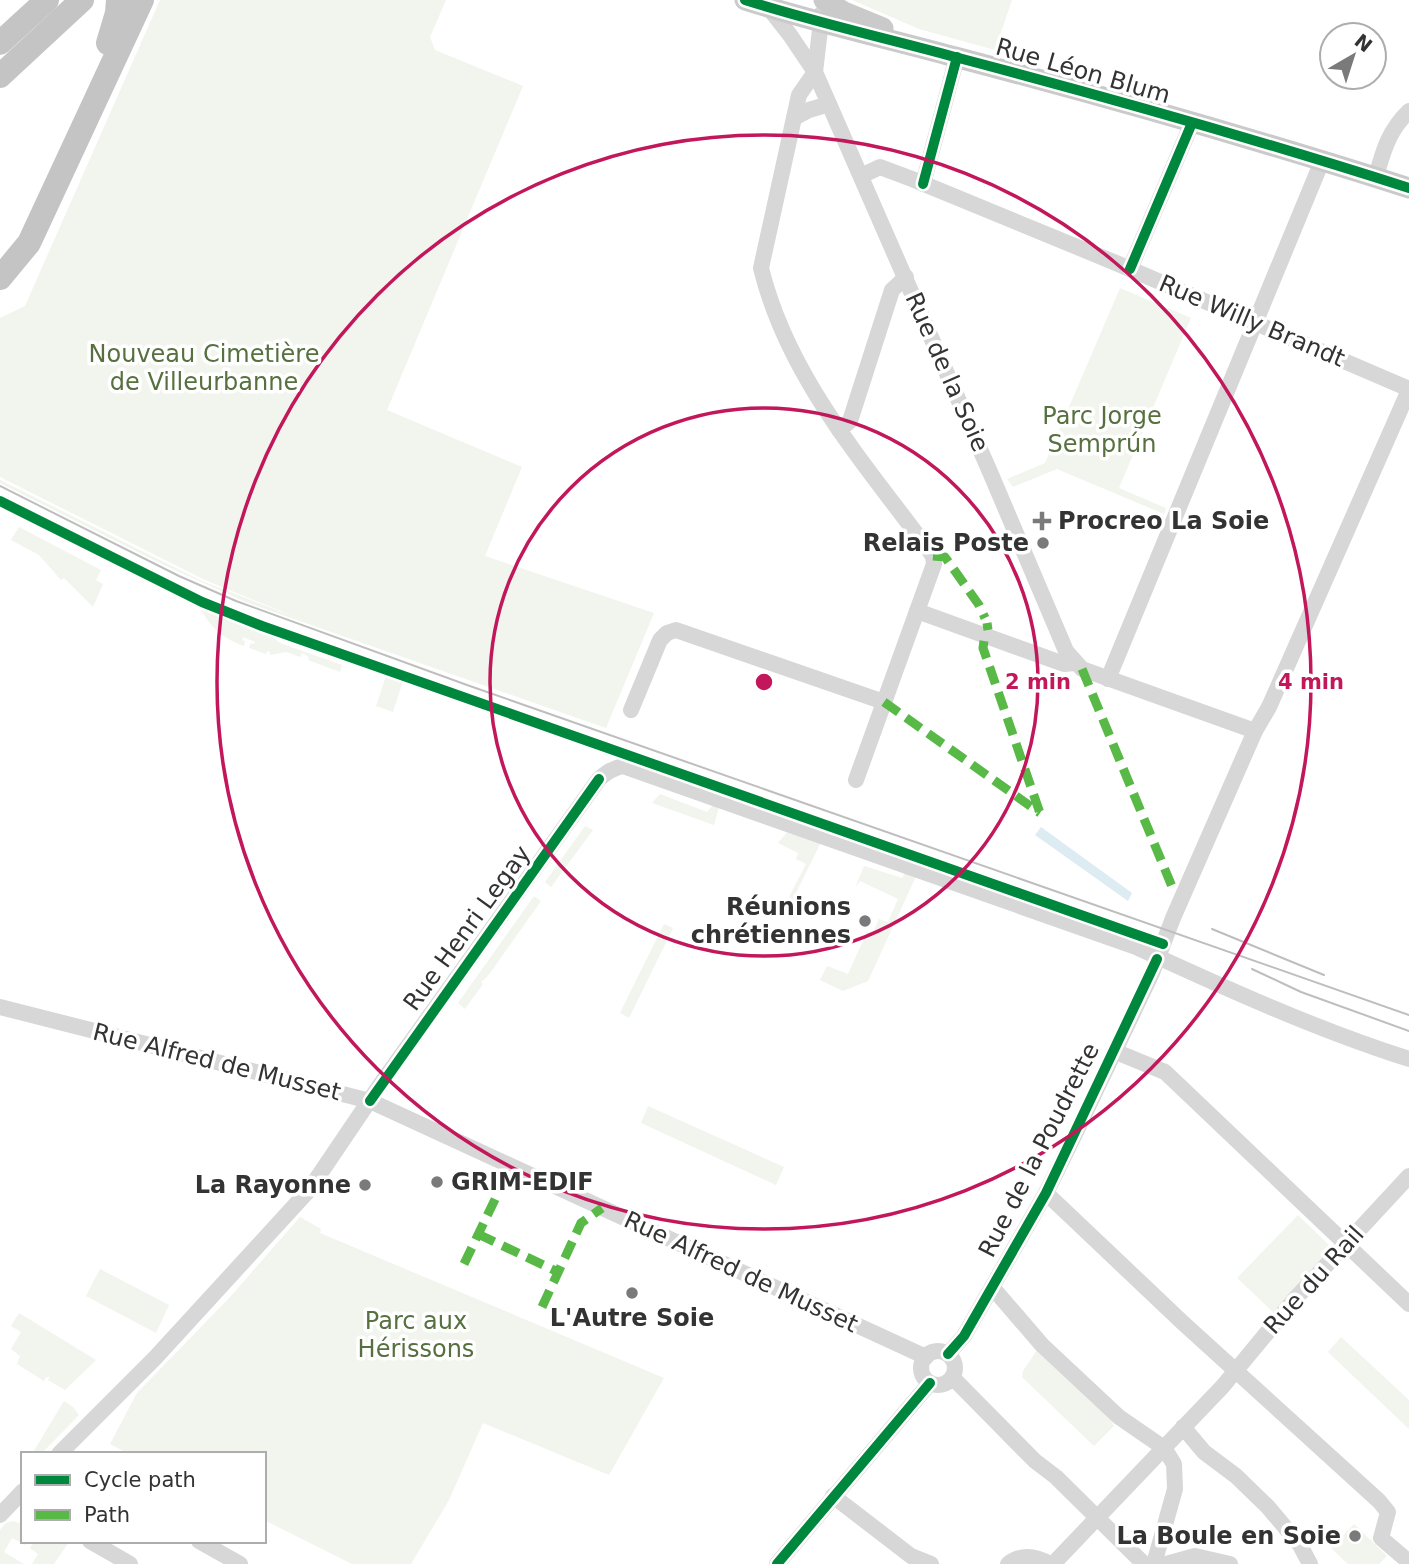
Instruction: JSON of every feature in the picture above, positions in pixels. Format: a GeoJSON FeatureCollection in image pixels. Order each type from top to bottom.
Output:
{"type":"FeatureCollection","features":[{"type":"Feature","properties":{"kind":"highway"},"geometry":{"type":"LineString","coordinates":[[0,22],[23,0]]}},
{"type":"Feature","properties":{"kind":"highway"},"geometry":{"type":"LineString","coordinates":[[0,43],[47,0]]}},
{"type":"Feature","properties":{"kind":"highway"},"geometry":{"type":"LineString","coordinates":[[0,76],[82,0]]}},
{"type":"Feature","properties":{"kind":"highway"},"geometry":{"type":"LineString","coordinates":[[0,260],[18,237],[108,45],[118,0]]}},
{"type":"Feature","properties":{"kind":"highway"},"geometry":{"type":"LineString","coordinates":[[0,278],[29,243],[142,0]]}},
{"type":"Feature","properties":{"kind":"main road","name":"Rue Léon Blum"},"geometry":{"type":"LineString","coordinates":[[745,0],[822,24],[957,57],[1192,123],[1409,188]]}},
{"type":"Feature","properties":{"kind":"main road"},"geometry":{"type":"LineString","coordinates":[[823,0],[844,12],[957,57]]}},
{"type":"Feature","properties":{"kind":"street"},"geometry":{"type":"LineString","coordinates":[[823,0],[815,72],[799,95],[761,268],[767,292],[803,375],[839,430],[933,556],[934,564],[856,780]]}},
{"type":"Feature","properties":{"kind":"street","name":"Rue de la Soie"},"geometry":{"type":"LineString","coordinates":[[768,7],[815,72],[1062,642],[1078,666]]}},
{"type":"Feature","properties":{"kind":"street"},"geometry":{"type":"LineString","coordinates":[[923,184],[957,57]]}},
{"type":"Feature","properties":{"kind":"street"},"geometry":{"type":"LineString","coordinates":[[794,118],[829,104]]}},
{"type":"Feature","properties":{"kind":"street"},"geometry":{"type":"LineString","coordinates":[[1376,177],[1385,144],[1398,121],[1409,111]]}},
{"type":"Feature","properties":{"kind":"street"},"geometry":{"type":"LineString","coordinates":[[1130,269],[1192,123]]}},
{"type":"Feature","properties":{"kind":"street"},"geometry":{"type":"LineString","coordinates":[[1108,679],[1322,161]]}},
{"type":"Feature","properties":{"kind":"street","name":"Rue Willy Brandt"},"geometry":{"type":"LineString","coordinates":[[861,176],[880,167],[1130,269],[1409,389]]}},
{"type":"Feature","properties":{"kind":"street"},"geometry":{"type":"LineString","coordinates":[[839,430],[850,421],[892,290],[906,277]]}},
{"type":"Feature","properties":{"kind":"street","name":"Rue de la Poudrette"},"geometry":{"type":"LineString","coordinates":[[948,1354],[964,1335],[1046,1193],[1114,1051],[1409,389]]}},
{"type":"Feature","properties":{"kind":"street"},"geometry":{"type":"LineString","coordinates":[[917,611],[1255,731]]}},
{"type":"Feature","properties":{"kind":"street"},"geometry":{"type":"LineString","coordinates":[[631,710],[660,640],[667,633],[676,630],[884,702]]}},
{"type":"Feature","properties":{"kind":"street","name":"Rue Henri Legay"},"geometry":{"type":"LineString","coordinates":[[61,1452],[155,1358],[309,1190],[599,779],[608,771],[623,766],[1136,947],[1157,959]]}},
{"type":"Feature","properties":{"kind":"street"},"geometry":{"type":"LineString","coordinates":[[1157,959],[1326,1029],[1409,1059]]}},
{"type":"Feature","properties":{"kind":"street","name":"Rue Alfred de Musset"},"geometry":{"type":"LineString","coordinates":[[0,1007],[370,1101],[926,1357]]}},
{"type":"Feature","properties":{"kind":"street"},"geometry":{"type":"LineString","coordinates":[[1114,1051],[1165,1072],[1409,1304]]}},
{"type":"Feature","properties":{"kind":"street","name":"Rue du Rail"},"geometry":{"type":"LineString","coordinates":[[1051,1564],[1223,1387],[1294,1300],[1409,1176]]}},
{"type":"Feature","properties":{"kind":"street"},"geometry":{"type":"LineString","coordinates":[[1046,1193],[1182,1322],[1380,1501],[1388,1512],[1381,1538],[1409,1562]]}},
{"type":"Feature","properties":{"kind":"street"},"geometry":{"type":"LineString","coordinates":[[992,1287],[1042,1345],[1119,1417],[1164,1448],[1174,1464],[1175,1489],[1154,1564]]}},
{"type":"Feature","properties":{"kind":"street"},"geometry":{"type":"LineString","coordinates":[[939,1351],[948,1354],[955,1362],[953,1378],[940,1386],[930,1383],[921,1371],[926,1357],[939,1351]]}},
{"type":"Feature","properties":{"kind":"street"},"geometry":{"type":"LineString","coordinates":[[953,1378],[1035,1461],[1056,1477],[1144,1564]]}},
{"type":"Feature","properties":{"kind":"street"},"geometry":{"type":"LineString","coordinates":[[777,1564],[930,1383]]}},
{"type":"Feature","properties":{"kind":"street"},"geometry":{"type":"LineString","coordinates":[[1183,1427],[1204,1452],[1236,1476],[1268,1507],[1300,1545],[1310,1564]]}},
{"type":"Feature","properties":{"kind":"street"},"geometry":{"type":"LineString","coordinates":[[8,1510],[21,1494]]}},
{"type":"Feature","properties":{"kind":"street"},"geometry":{"type":"LineString","coordinates":[[833,1496],[911,1556],[931,1564]]}},
{"type":"Feature","properties":{"kind":"street"},"geometry":{"type":"LineString","coordinates":[[93,1543],[130,1564]]}},
{"type":"Feature","properties":{"kind":"street"},"geometry":{"type":"LineString","coordinates":[[203,1543],[240,1564]]}},
{"type":"Feature","properties":{"kind":"street"},"geometry":{"type":"LineString","coordinates":[[1008,1564],[1023,1556],[1051,1564]]}},
{"type":"Feature","properties":{"kind":"street"},"geometry":{"type":"LineString","coordinates":[[1166,1564],[1195,1556],[1230,1564]]}},
{"type":"Feature","properties":{"kind":"green space","name":"Nouveau Cimetière de Villeurbanne"},"geometry":{"type":"Polygon","coordinates":[[[160,0],[446,0],[430,37],[435,50],[523,86],[387,410],[522,467],[485,556],[654,613],[606,728],[248,603],[166,566],[0,483],[0,480],[202,581],[300,619],[205,580],[0,477],[0,318],[25,306],[160,0]]]}},
{"type":"Feature","properties":{"kind":"green space"},"geometry":{"type":"Polygon","coordinates":[[[852,0],[1012,0],[995,50],[919,29],[852,0]]]}},
{"type":"Feature","properties":{"kind":"green space","name":"Parc Jorge Semprún"},"geometry":{"type":"Polygon","coordinates":[[[1120,288],[1191,318],[1119,488],[1166,508],[1164,514],[1057,469],[1013,487],[1007,479],[1045,463],[1120,288]]]}},
{"type":"Feature","properties":{"kind":"green space"},"geometry":{"type":"Polygon","coordinates":[[[19,527],[101,570],[96,580],[103,584],[93,607],[64,578],[61,580],[39,555],[11,540],[19,527]]]}},
{"type":"Feature","properties":{"kind":"green space"},"geometry":{"type":"Polygon","coordinates":[[[200,608],[274,638],[280,643],[342,665],[340,672],[308,660],[309,657],[302,653],[300,657],[286,652],[270,655],[267,651],[266,654],[249,648],[251,643],[255,642],[243,637],[244,646],[236,643],[218,632],[200,608]]]}},
{"type":"Feature","properties":{"kind":"green space"},"geometry":{"type":"Polygon","coordinates":[[[386,676],[403,681],[393,712],[376,706],[386,676]]]}},
{"type":"Feature","properties":{"kind":"green space"},"geometry":{"type":"Polygon","coordinates":[[[660,794],[707,812],[716,802],[720,804],[714,825],[652,803],[660,794]]]}},
{"type":"Feature","properties":{"kind":"green space"},"geometry":{"type":"Polygon","coordinates":[[[585,826],[593,830],[551,887],[545,882],[585,826]]]}},
{"type":"Feature","properties":{"kind":"green space"},"geometry":{"type":"Polygon","coordinates":[[[790,829],[822,840],[795,895],[803,899],[801,903],[789,897],[806,864],[796,859],[798,853],[778,843],[790,829]]]}},
{"type":"Feature","properties":{"kind":"green space"},"geometry":{"type":"Polygon","coordinates":[[[864,866],[902,878],[907,870],[917,874],[868,981],[843,991],[820,980],[827,966],[848,974],[867,932],[873,933],[879,919],[888,922],[898,899],[860,881],[855,888],[864,866]]]}},
{"type":"Feature","properties":{"kind":"green space"},"geometry":{"type":"Polygon","coordinates":[[[534,896],[541,901],[481,982],[483,984],[465,1009],[458,1003],[534,896]]]}},
{"type":"Feature","properties":{"kind":"green space"},"geometry":{"type":"Polygon","coordinates":[[[664,924],[673,928],[629,1018],[620,1013],[664,924]]]}},
{"type":"Feature","properties":{"kind":"green space"},"geometry":{"type":"Polygon","coordinates":[[[648,1106],[784,1167],[776,1185],[641,1123],[648,1106]]]}},
{"type":"Feature","properties":{"kind":"green space"},"geometry":{"type":"Polygon","coordinates":[[[1298,1215],[1335,1251],[1274,1313],[1237,1278],[1298,1215]]]}},
{"type":"Feature","properties":{"kind":"green space","name":"Parc aux Hérissons"},"geometry":{"type":"Polygon","coordinates":[[[300,1217],[321,1229],[320,1233],[664,1378],[609,1475],[483,1423],[449,1500],[411,1564],[352,1564],[266,1521],[266,1452],[125,1452],[110,1444],[137,1393],[230,1297],[300,1217]]]}},
{"type":"Feature","properties":{"kind":"green space"},"geometry":{"type":"Polygon","coordinates":[[[100,1269],[169,1305],[156,1333],[86,1296],[100,1269]]]}},
{"type":"Feature","properties":{"kind":"green space"},"geometry":{"type":"Polygon","coordinates":[[[19,1313],[96,1360],[65,1390],[48,1380],[50,1377],[46,1377],[44,1381],[17,1364],[20,1356],[11,1349],[21,1332],[11,1326],[19,1313]]]}},
{"type":"Feature","properties":{"kind":"green space"},"geometry":{"type":"Polygon","coordinates":[[[1341,1337],[1409,1400],[1409,1429],[1328,1352],[1341,1337]]]}},
{"type":"Feature","properties":{"kind":"green space"},"geometry":{"type":"Polygon","coordinates":[[[1037,1350],[1110,1418],[1114,1426],[1094,1446],[1022,1377],[1037,1350]]]}},
{"type":"Feature","properties":{"kind":"green space"},"geometry":{"type":"Polygon","coordinates":[[[64,1401],[73,1407],[79,1415],[43,1452],[33,1452],[64,1401]]]}},
{"type":"Feature","properties":{"kind":"green space"},"geometry":{"type":"Polygon","coordinates":[[[13,1521],[21,1523],[21,1543],[12,1538],[4,1552],[24,1564],[0,1564],[0,1530],[6,1523],[13,1521]]]}},
{"type":"Feature","properties":{"kind":"green space","name":"La Boule en Soie"},"geometry":{"type":"Polygon","coordinates":[[[1354,1524],[1387,1556],[1379,1564],[1348,1564],[1331,1548],[1354,1524]]]}},
{"type":"Feature","properties":{"kind":"green space"},"geometry":{"type":"Polygon","coordinates":[[[33,1543],[68,1543],[54,1564],[32,1564],[38,1554],[30,1548],[33,1543]]]}},
{"type":"Feature","properties":{"kind":"shaded area"},"geometry":{"type":"Polygon","coordinates":[[[1041,827],[1132,893],[1128,901],[1035,835],[1041,827]]]}},
{"type":"Feature","properties":{"kind":"tram line"},"geometry":{"type":"LineString","coordinates":[[0,486],[179,576],[236,601],[467,685],[1409,1015]]}},
{"type":"Feature","properties":{"kind":"tram line"},"geometry":{"type":"LineString","coordinates":[[1212,929],[1324,975]]}},
{"type":"Feature","properties":{"kind":"tram line"},"geometry":{"type":"LineString","coordinates":[[1252,969],[1301,992],[1409,1031]]}},
{"type":"Feature","properties":{"kind":"marked path"},"geometry":{"type":"LineString","coordinates":[[933,556],[945,557],[979,605],[985,618]]}},
{"type":"Feature","properties":{"kind":"marked path"},"geometry":{"type":"LineString","coordinates":[[987,623],[988,630]]}},
{"type":"Feature","properties":{"kind":"marked path"},"geometry":{"type":"LineString","coordinates":[[984,641],[983,648],[1040,813]]}},
{"type":"Feature","properties":{"kind":"marked path"},"geometry":{"type":"LineString","coordinates":[[1082,669],[1173,889]]}},
{"type":"Feature","properties":{"kind":"marked path"},"geometry":{"type":"LineString","coordinates":[[884,702],[1040,813]]}},
{"type":"Feature","properties":{"kind":"marked path"},"geometry":{"type":"LineString","coordinates":[[464,1264],[511,1166]]}},
{"type":"Feature","properties":{"kind":"marked path"},"geometry":{"type":"LineString","coordinates":[[542,1307],[581,1223],[602,1208]]}},
{"type":"Feature","properties":{"kind":"marked path"},"geometry":{"type":"LineString","coordinates":[[478,1234],[558,1272]]}},
{"type":"Feature","properties":{"kind":"cycle path"},"geometry":{"type":"LineString","coordinates":[[745,0],[1126,103],[1409,188]]}},
{"type":"Feature","properties":{"kind":"cycle path"},"geometry":{"type":"LineString","coordinates":[[923,184],[957,57]]}},
{"type":"Feature","properties":{"kind":"cycle path"},"geometry":{"type":"LineString","coordinates":[[1130,269],[1192,123]]}},
{"type":"Feature","properties":{"kind":"cycle path"},"geometry":{"type":"LineString","coordinates":[[0,501],[202,602],[262,626],[1163,944]]}},
{"type":"Feature","properties":{"kind":"cycle path"},"geometry":{"type":"LineString","coordinates":[[370,1101],[599,779]]}},
{"type":"Feature","properties":{"kind":"cycle path"},"geometry":{"type":"LineString","coordinates":[[948,1354],[964,1336],[1046,1193],[1157,959]]}},
{"type":"Feature","properties":{"kind":"cycle path"},"geometry":{"type":"LineString","coordinates":[[777,1564],[930,1383]]}},
{"type":"Feature","properties":{"kind":"place","name":"Procreo La Soie"},"geometry":{"type":"Point","coordinates":[1042,521]}},
{"type":"Feature","properties":{"kind":"place","name":"Relais Poste"},"geometry":{"type":"Point","coordinates":[1043,543]}},
{"type":"Feature","properties":{"kind":"place","name":"Réunions chrétiennes"},"geometry":{"type":"Point","coordinates":[865,921]}},
{"type":"Feature","properties":{"kind":"place","name":"GRIM-EDIF"},"geometry":{"type":"Point","coordinates":[437,1182]}},
{"type":"Feature","properties":{"kind":"place","name":"La Rayonne"},"geometry":{"type":"Point","coordinates":[365,1185]}},
{"type":"Feature","properties":{"kind":"place","name":"L'Autre Soie"},"geometry":{"type":"Point","coordinates":[632,1293]}},
{"type":"Feature","properties":{"kind":"place","name":"La Boule en Soie"},"geometry":{"type":"Point","coordinates":[1355,1536]}}]}
